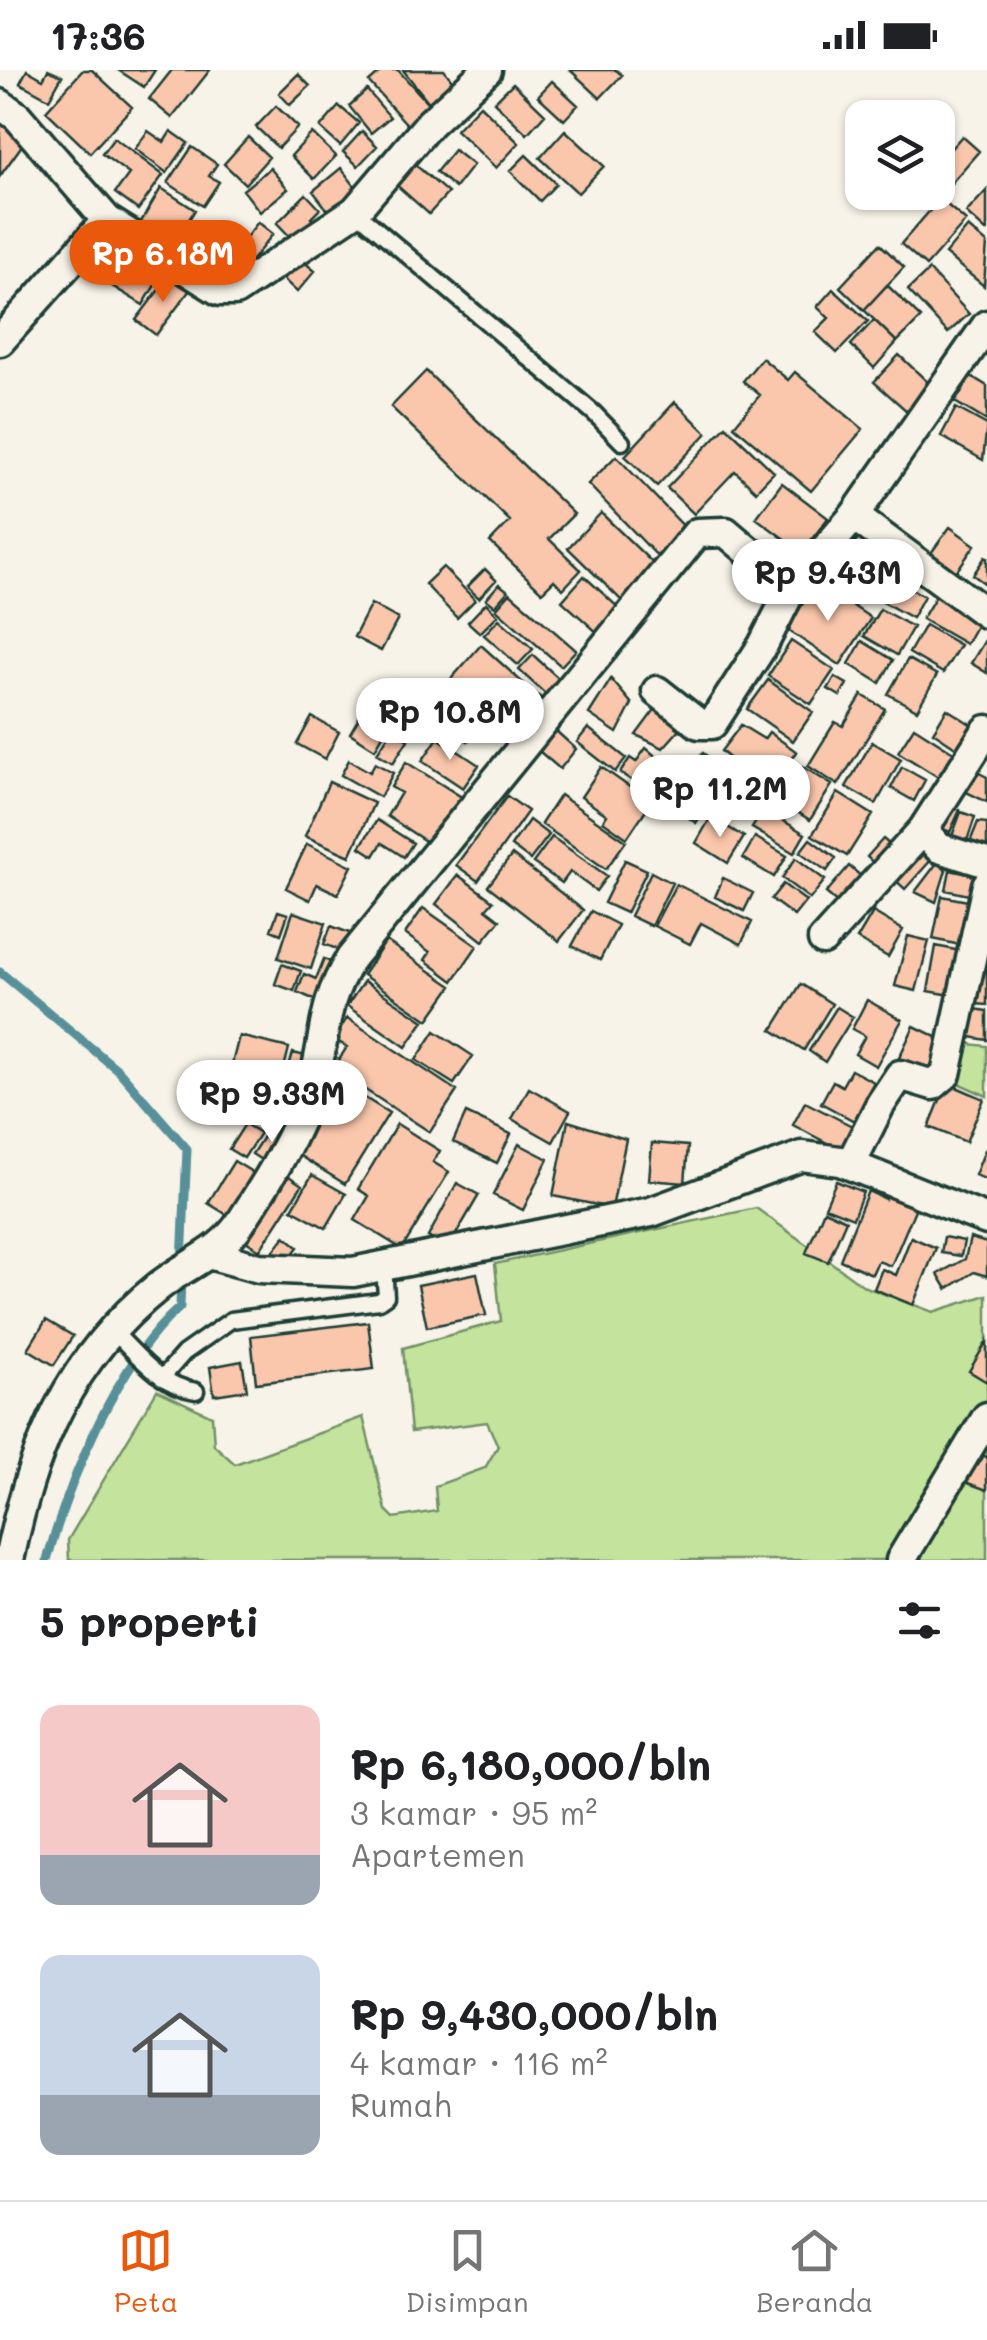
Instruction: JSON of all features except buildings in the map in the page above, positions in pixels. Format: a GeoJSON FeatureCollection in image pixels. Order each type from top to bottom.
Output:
{"type":"FeatureCollection","features":[{"type":"Feature","properties":{"kind":"street"},"geometry":{"type":"LineString","coordinates":[[0,104],[17,116],[107,220],[228,292],[356,212],[430,124],[487,70]]}},
{"type":"Feature","properties":{"kind":"street"},"geometry":{"type":"LineString","coordinates":[[0,342],[107,220]]}},
{"type":"Feature","properties":{"kind":"street"},"geometry":{"type":"LineString","coordinates":[[657,691],[699,724],[712,724],[763,646],[792,588],[854,516],[987,325]]}},
{"type":"Feature","properties":{"kind":"street"},"geometry":{"type":"LineString","coordinates":[[854,516],[987,614]]}},
{"type":"Feature","properties":{"kind":"street"},"geometry":{"type":"LineString","coordinates":[[8,1560],[17,1520],[64,1394],[81,1364],[120,1338],[160,1286],[203,1258],[241,1222],[293,1136],[312,1085],[323,1016],[332,988],[351,958],[697,532],[726,532],[792,588]]}},
{"type":"Feature","properties":{"kind":"street"},"geometry":{"type":"LineString","coordinates":[[822,940],[923,830],[987,730]]}},
{"type":"Feature","properties":{"kind":"street"},"geometry":{"type":"LineString","coordinates":[[923,830],[939,848],[987,863]]}},
{"type":"Feature","properties":{"kind":"street"},"geometry":{"type":"LineString","coordinates":[[850,1165],[880,1105],[900,1076],[934,1084],[942,1082],[946,1074],[987,886]]}},
{"type":"Feature","properties":{"kind":"street"},"geometry":{"type":"LineString","coordinates":[[203,1258],[259,1268],[353,1272],[650,1212],[802,1156],[850,1165],[987,1220]]}},
{"type":"Feature","properties":{"kind":"street"},"geometry":{"type":"LineString","coordinates":[[901,1560],[987,1417]]}},
{"type":"Feature","properties":{"kind":"lane"},"geometry":{"type":"LineString","coordinates":[[356,212],[594,413],[622,442]]}},
{"type":"Feature","properties":{"kind":"lane"},"geometry":{"type":"LineString","coordinates":[[162,1378],[184,1354],[231,1320],[379,1301],[386,1296],[384,1266]]}},
{"type":"Feature","properties":{"kind":"lane"},"geometry":{"type":"LineString","coordinates":[[120,1338],[162,1378],[179,1388],[196,1391]]}},
{"type":"Feature","properties":{"kind":"green space"},"geometry":{"type":"Polygon","coordinates":[[[969,1044],[987,1046],[987,1096],[960,1084],[969,1044]]]}},
{"type":"Feature","properties":{"kind":"green space"},"geometry":{"type":"Polygon","coordinates":[[[756,1208],[865,1287],[933,1312],[987,1295],[987,1560],[69,1560],[68,1540],[157,1390],[212,1416],[214,1445],[235,1464],[363,1417],[386,1510],[394,1518],[437,1511],[435,1486],[485,1468],[498,1446],[487,1422],[411,1432],[403,1348],[501,1321],[495,1264],[756,1208]]]}},
{"type":"Feature","properties":{"kind":"waterway"},"geometry":{"type":"LineString","coordinates":[[0,972],[119,1071],[187,1149],[182,1263]]}},
{"type":"Feature","properties":{"kind":"waterway"},"geometry":{"type":"LineString","coordinates":[[47,1560],[68,1494],[98,1424],[135,1359],[180,1307],[181,1278]]}}]}
